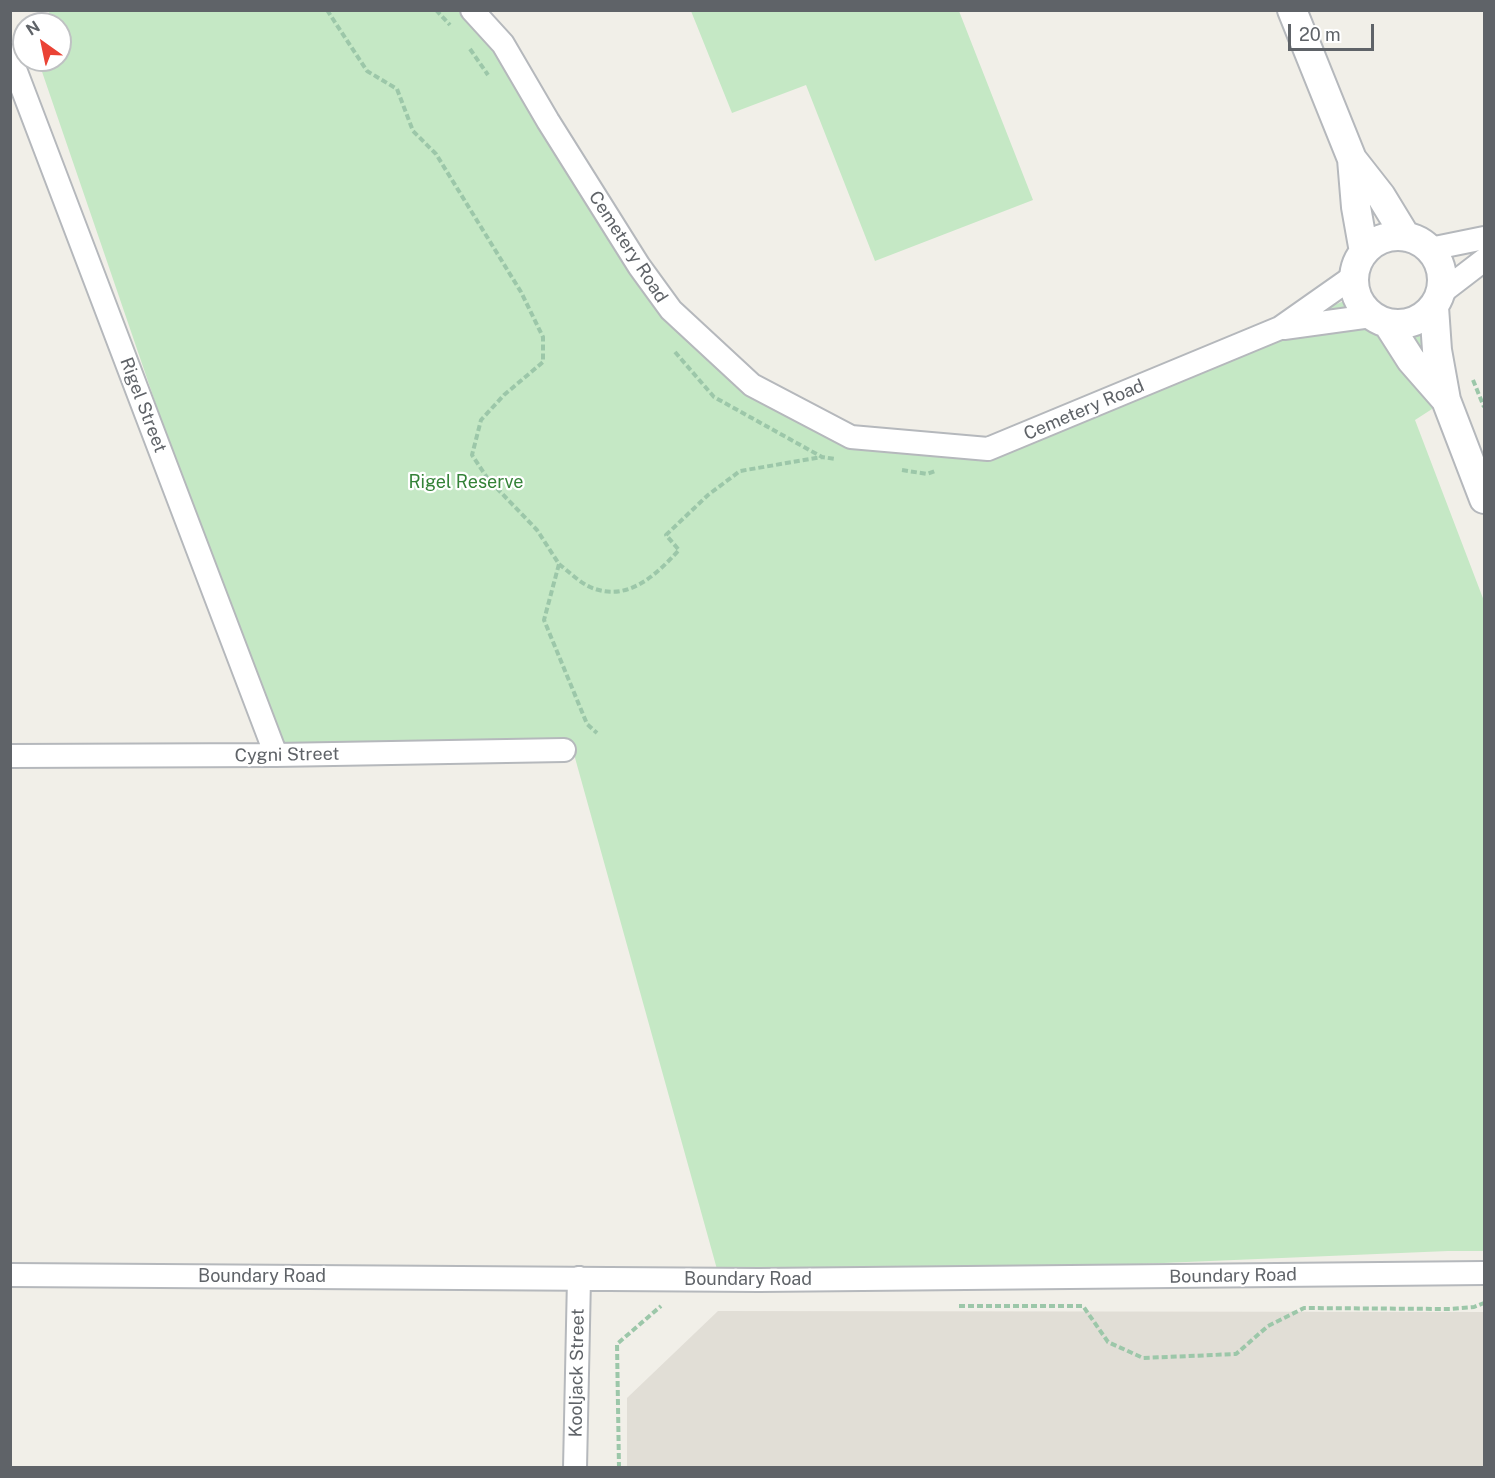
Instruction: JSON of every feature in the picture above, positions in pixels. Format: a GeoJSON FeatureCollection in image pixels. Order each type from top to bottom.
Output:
{"type":"FeatureCollection","features":[{"type":"Feature","properties":{"kind":"street","name":"Cemetery Road"},"geometry":{"type":"LineString","coordinates":[[472,10],[503,44],[611,222],[671,310],[752,385],[851,437],[988,449],[1280,328],[1359,264]]}},
{"type":"Feature","properties":{"kind":"street"},"geometry":{"type":"LineString","coordinates":[[1292,10],[1352,159],[1418,243],[1437,258],[1442,270],[1443,281],[1438,300],[1437,350],[1446,400],[1485,499]]}},
{"type":"Feature","properties":{"kind":"street","name":"Rigel Street"},"geometry":{"type":"LineString","coordinates":[[10,56],[276,755]]}},
{"type":"Feature","properties":{"kind":"street"},"geometry":{"type":"LineString","coordinates":[[1352,159],[1359,264],[1356,296],[1365,310],[1380,320],[1446,400]]}},
{"type":"Feature","properties":{"kind":"street"},"geometry":{"type":"LineString","coordinates":[[1359,264],[1383,238],[1418,243],[1485,238]]}},
{"type":"Feature","properties":{"kind":"street"},"geometry":{"type":"LineString","coordinates":[[1380,320],[1401,325],[1425,316],[1438,300],[1485,260]]}},
{"type":"Feature","properties":{"kind":"street","name":"Cemetery Road"},"geometry":{"type":"LineString","coordinates":[[1280,328],[1380,320]]}},
{"type":"Feature","properties":{"kind":"street","name":"Cygni Street"},"geometry":{"type":"LineString","coordinates":[[10,756],[276,755],[564,750]]}},
{"type":"Feature","properties":{"kind":"street","name":"Boundary Road"},"geometry":{"type":"LineString","coordinates":[[10,1275],[759,1280],[1485,1273]]}},
{"type":"Feature","properties":{"kind":"street","name":"Kooljack Street"},"geometry":{"type":"LineString","coordinates":[[575,1467],[579,1278]]}},
{"type":"Feature","properties":{"kind":"path"},"geometry":{"type":"LineString","coordinates":[[327,10],[367,71],[397,89],[413,131],[436,153],[521,292],[543,337],[543,362],[504,395],[481,420],[472,455],[489,479],[537,530],[559,564],[588,586],[613,592],[632,589],[663,567],[678,550],[666,535],[708,495],[740,471],[822,457]]}},
{"type":"Feature","properties":{"kind":"path"},"geometry":{"type":"LineString","coordinates":[[436,10],[455,31]]}},
{"type":"Feature","properties":{"kind":"path"},"geometry":{"type":"LineString","coordinates":[[468,47],[495,84]]}},
{"type":"Feature","properties":{"kind":"path"},"geometry":{"type":"LineString","coordinates":[[669,345],[714,397],[822,457],[845,461]]}},
{"type":"Feature","properties":{"kind":"path"},"geometry":{"type":"LineString","coordinates":[[892,468],[927,474],[938,471]]}},
{"type":"Feature","properties":{"kind":"path"},"geometry":{"type":"LineString","coordinates":[[559,564],[544,620],[587,724],[597,733]]}},
{"type":"Feature","properties":{"kind":"path"},"geometry":{"type":"LineString","coordinates":[[619,1467],[617,1344],[666,1301]]}},
{"type":"Feature","properties":{"kind":"path"},"geometry":{"type":"LineString","coordinates":[[957,1306],[1083,1306],[1108,1342],[1143,1358],[1236,1354],[1268,1326],[1304,1308],[1450,1309],[1474,1307],[1485,1303]]}},
{"type":"Feature","properties":{"kind":"shaded area"},"geometry":{"type":"Polygon","coordinates":[[[718,1311],[1484,1312],[1484,1467],[627,1467],[627,1398],[718,1311]]]}},
{"type":"Feature","properties":{"kind":"green space","name":"Rigel Reserve"},"geometry":{"type":"Polygon","coordinates":[[[472,11],[639,266],[752,385],[851,437],[988,449],[1356,296],[1365,310],[1401,325],[1414,322],[1446,400],[1415,420],[1484,601],[1484,1251],[720,1280],[572,747],[276,755],[42,72],[72,72],[72,12],[49,12],[472,11]]]}},
{"type":"Feature","properties":{"kind":"green space"},"geometry":{"type":"Polygon","coordinates":[[[691,11],[959,11],[1033,200],[875,261],[806,85],[732,113],[691,11]]]}}]}
